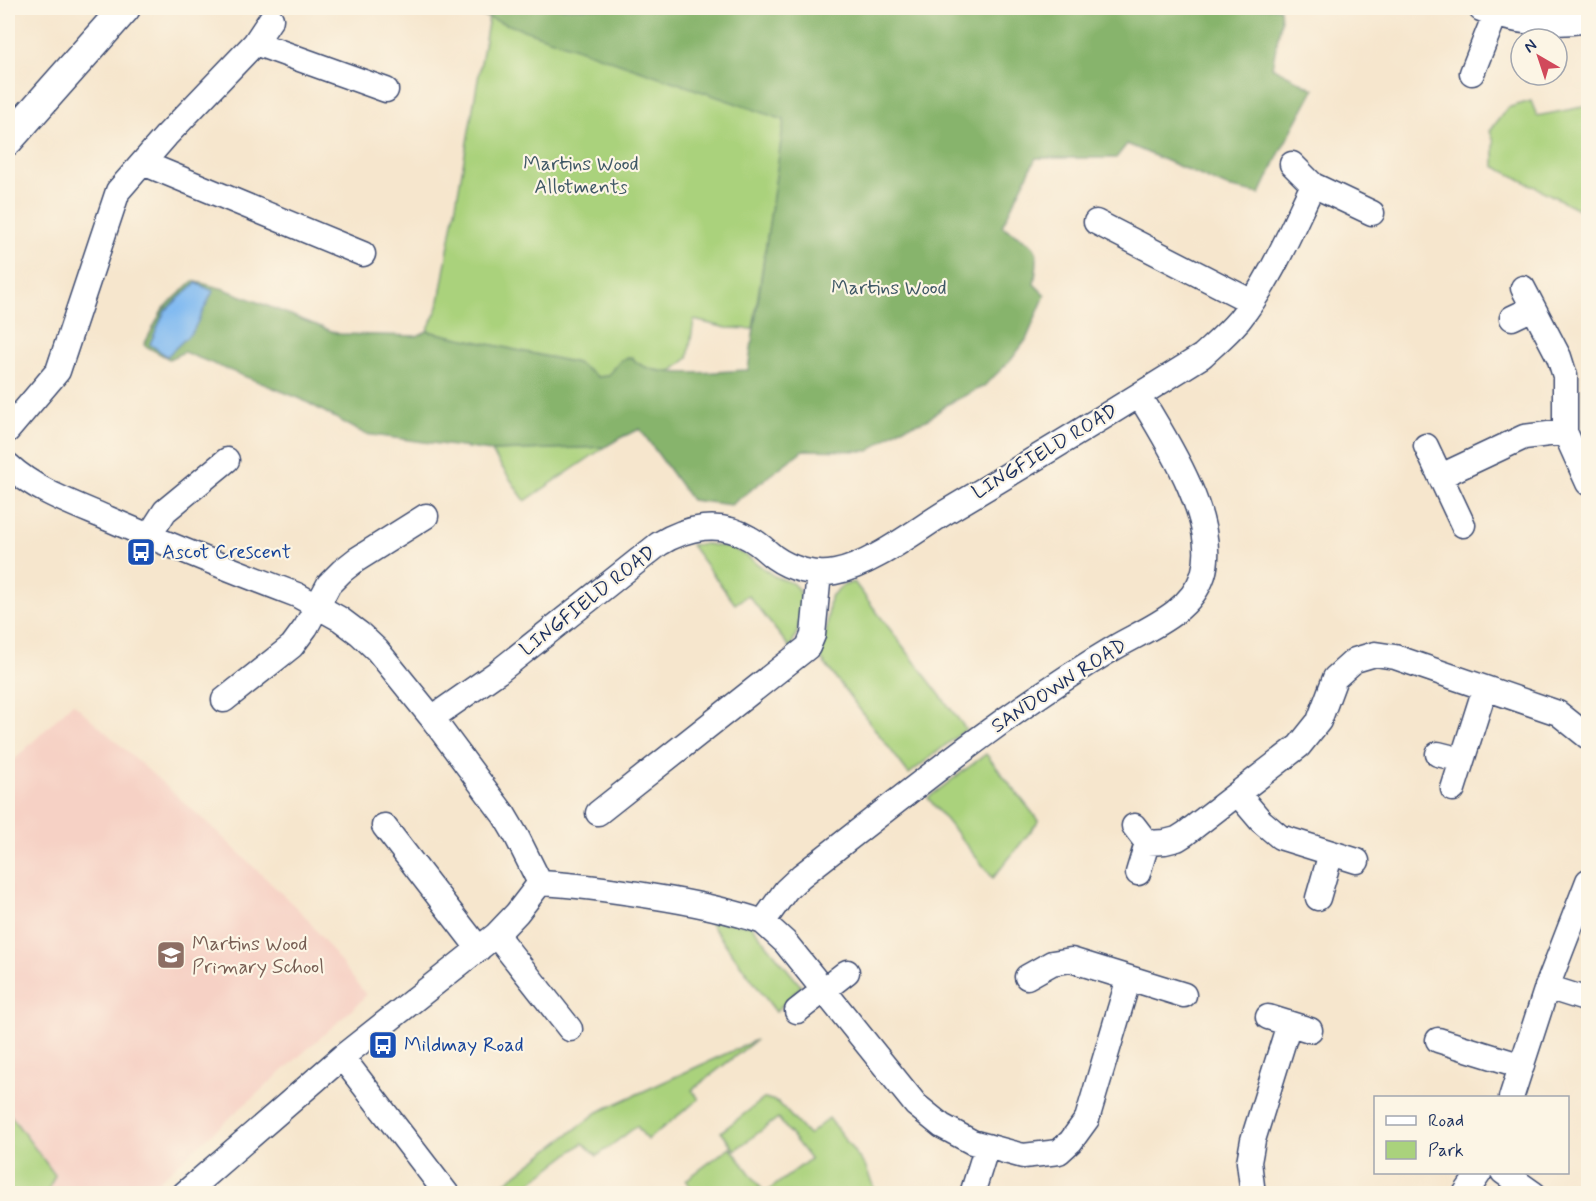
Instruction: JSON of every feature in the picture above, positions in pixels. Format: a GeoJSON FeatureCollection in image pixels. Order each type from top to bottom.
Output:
{"type":"FeatureCollection","features":[{"type":"Feature","properties":{"kind":"street"},"geometry":{"type":"LineString","coordinates":[[8,140],[125,8]]}},
{"type":"Feature","properties":{"kind":"street"},"geometry":{"type":"LineString","coordinates":[[1472,73],[1488,12],[1539,24],[1588,20]]}},
{"type":"Feature","properties":{"kind":"street"},"geometry":{"type":"LineString","coordinates":[[8,430],[58,371],[118,190],[255,43],[271,19]]}},
{"type":"Feature","properties":{"kind":"street"},"geometry":{"type":"LineString","coordinates":[[255,43],[386,90]]}},
{"type":"Feature","properties":{"kind":"street"},"geometry":{"type":"LineString","coordinates":[[143,163],[363,254]]}},
{"type":"Feature","properties":{"kind":"street"},"geometry":{"type":"LineString","coordinates":[[1292,164],[1313,185],[1371,213]]}},
{"type":"Feature","properties":{"kind":"street","name":"LINGFIELD ROAD"},"geometry":{"type":"LineString","coordinates":[[432,718],[498,672],[659,544],[684,531],[708,527],[727,529],[747,536],[785,563],[819,573],[847,569],[879,553],[1202,356],[1222,339],[1252,302],[1264,283],[1313,185]]}},
{"type":"Feature","properties":{"kind":"street"},"geometry":{"type":"LineString","coordinates":[[1096,222],[1252,302]]}},
{"type":"Feature","properties":{"kind":"street"},"geometry":{"type":"LineString","coordinates":[[1522,304],[1558,357],[1565,376],[1565,432],[1588,483]]}},
{"type":"Feature","properties":{"kind":"street","name":"SANDOWN ROAD"},"geometry":{"type":"LineString","coordinates":[[763,922],[801,876],[1004,720],[1074,672],[1173,614],[1191,598],[1203,574],[1206,561],[1207,544],[1204,529],[1167,441],[1139,395]]}},
{"type":"Feature","properties":{"kind":"street"},"geometry":{"type":"LineString","coordinates":[[1441,476],[1524,437],[1565,432]]}},
{"type":"Feature","properties":{"kind":"street"},"geometry":{"type":"LineString","coordinates":[[1426,446],[1463,525]]}},
{"type":"Feature","properties":{"kind":"street"},"geometry":{"type":"LineString","coordinates":[[149,536],[165,511],[227,460]]}},
{"type":"Feature","properties":{"kind":"street"},"geometry":{"type":"LineString","coordinates":[[8,465],[39,488],[149,536],[297,595],[360,634],[377,650],[432,718],[504,815],[540,883]]}},
{"type":"Feature","properties":{"kind":"street"},"geometry":{"type":"LineString","coordinates":[[224,700],[292,646],[318,606],[329,584],[342,572],[356,560],[426,516]]}},
{"type":"Feature","properties":{"kind":"street"},"geometry":{"type":"LineString","coordinates":[[598,813],[808,647],[813,635],[819,573]]}},
{"type":"Feature","properties":{"kind":"street"},"geometry":{"type":"LineString","coordinates":[[1138,873],[1140,834],[1177,839],[1279,764],[1309,735],[1318,721],[1335,678],[1355,660],[1375,654],[1384,654],[1558,713],[1588,737]]}},
{"type":"Feature","properties":{"kind":"street"},"geometry":{"type":"LineString","coordinates":[[1452,789],[1485,688]]}},
{"type":"Feature","properties":{"kind":"street"},"geometry":{"type":"LineString","coordinates":[[1438,754],[1462,760]]}},
{"type":"Feature","properties":{"kind":"street"},"geometry":{"type":"LineString","coordinates":[[1238,795],[1270,831],[1289,840],[1357,861]]}},
{"type":"Feature","properties":{"kind":"street"},"geometry":{"type":"LineString","coordinates":[[384,826],[570,1029]]}},
{"type":"Feature","properties":{"kind":"street"},"geometry":{"type":"LineString","coordinates":[[1318,897],[1331,853]]}},
{"type":"Feature","properties":{"kind":"street"},"geometry":{"type":"LineString","coordinates":[[1512,1096],[1547,987],[1588,880]]}},
{"type":"Feature","properties":{"kind":"street"},"geometry":{"type":"LineString","coordinates":[[540,883],[576,885],[707,905],[763,922],[784,942],[916,1105],[942,1126],[972,1142],[1023,1156],[1059,1152],[1071,1142],[1087,1119],[1129,978]]}},
{"type":"Feature","properties":{"kind":"street"},"geometry":{"type":"LineString","coordinates":[[184,1194],[342,1057],[488,942],[517,913],[540,883]]}},
{"type":"Feature","properties":{"kind":"street"},"geometry":{"type":"LineString","coordinates":[[1027,977],[1052,963],[1071,960],[1184,994]]}},
{"type":"Feature","properties":{"kind":"street"},"geometry":{"type":"LineString","coordinates":[[797,1011],[847,972]]}},
{"type":"Feature","properties":{"kind":"street"},"geometry":{"type":"LineString","coordinates":[[1547,987],[1588,1000]]}},
{"type":"Feature","properties":{"kind":"street"},"geometry":{"type":"LineString","coordinates":[[1252,1194],[1249,1162],[1253,1140],[1289,1024]]}},
{"type":"Feature","properties":{"kind":"street"},"geometry":{"type":"LineString","coordinates":[[1438,1040],[1522,1066]]}},
{"type":"Feature","properties":{"kind":"street"},"geometry":{"type":"LineString","coordinates":[[342,1057],[447,1194]]}},
{"type":"Feature","properties":{"kind":"street"},"geometry":{"type":"LineString","coordinates":[[972,1194],[987,1146]]}},
{"type":"Feature","properties":{"kind":"street"},"geometry":{"type":"LineString","coordinates":[[1465,1194],[1479,1174]]}},
{"type":"Feature","properties":{"kind":"street"},"geometry":{"type":"LineString","coordinates":[[1504,1174],[1534,1194]]}},
{"type":"Feature","properties":{"kind":"shaded area","name":"Martins Wood Primary School"},"geometry":{"type":"Polygon","coordinates":[[[73,703],[215,830],[305,916],[366,995],[145,1193],[8,1194],[8,766],[73,703]]]}},
{"type":"Feature","properties":{"kind":"green space","name":"Martins Wood"},"geometry":{"type":"Polygon","coordinates":[[[460,8],[1280,8],[1281,22],[1272,67],[1314,89],[1260,194],[1227,187],[1127,144],[1116,158],[1036,158],[1002,226],[1034,247],[1037,260],[1034,284],[1045,295],[1026,340],[1011,360],[984,386],[948,404],[927,420],[899,429],[869,451],[803,450],[731,505],[691,500],[640,429],[605,447],[491,451],[365,434],[301,399],[184,352],[169,359],[144,345],[163,309],[193,281],[224,289],[339,334],[417,336],[427,331],[577,363],[598,377],[608,376],[621,360],[632,357],[640,364],[668,372],[703,373],[748,370],[784,120],[460,8]]]}},
{"type":"Feature","properties":{"kind":"green space","name":"Martins Wood Allotments"},"geometry":{"type":"Polygon","coordinates":[[[489,17],[785,120],[753,329],[727,328],[694,320],[688,358],[670,373],[660,373],[636,364],[614,367],[608,376],[598,377],[577,363],[427,331],[438,307],[489,17]]]}},
{"type":"Feature","properties":{"kind":"green space"},"geometry":{"type":"Polygon","coordinates":[[[1531,101],[1537,116],[1588,106],[1588,214],[1494,166],[1494,142],[1490,131],[1507,108],[1531,101]]]}},
{"type":"Feature","properties":{"kind":"green space"},"geometry":{"type":"Polygon","coordinates":[[[605,447],[525,501],[491,451],[605,447]]]}},
{"type":"Feature","properties":{"kind":"green space"},"geometry":{"type":"Polygon","coordinates":[[[707,544],[731,548],[797,588],[801,595],[798,630],[790,648],[748,595],[735,604],[691,545],[707,544]]]}},
{"type":"Feature","properties":{"kind":"green space"},"geometry":{"type":"Polygon","coordinates":[[[854,582],[966,729],[909,774],[819,656],[827,628],[830,597],[842,586],[854,582]]]}},
{"type":"Feature","properties":{"kind":"green space"},"geometry":{"type":"Polygon","coordinates":[[[986,754],[1039,821],[993,878],[928,798],[986,754]]]}},
{"type":"Feature","properties":{"kind":"green space"},"geometry":{"type":"Polygon","coordinates":[[[708,921],[751,925],[801,986],[776,1012],[708,921]]]}},
{"type":"Feature","properties":{"kind":"green space"},"geometry":{"type":"Polygon","coordinates":[[[756,1040],[692,1090],[699,1099],[647,1140],[637,1126],[597,1156],[583,1143],[517,1193],[493,1192],[598,1112],[756,1040]]]}},
{"type":"Feature","properties":{"kind":"green space"},"geometry":{"type":"Polygon","coordinates":[[[765,1098],[778,1102],[808,1135],[829,1118],[865,1166],[876,1193],[765,1193],[810,1159],[778,1118],[735,1150],[721,1132],[765,1098]]]}},
{"type":"Feature","properties":{"kind":"green space"},"geometry":{"type":"Polygon","coordinates":[[[8,1112],[55,1175],[47,1193],[8,1193],[8,1112]]]}},
{"type":"Feature","properties":{"kind":"green space"},"geometry":{"type":"Polygon","coordinates":[[[730,1147],[765,1193],[694,1193],[686,1180],[730,1147]]]}},
{"type":"Feature","properties":{"kind":"water"},"geometry":{"type":"Polygon","coordinates":[[[196,283],[213,291],[193,331],[167,356],[150,344],[165,311],[196,283]]]}},
{"type":"Feature","properties":{"kind":"place","name":"Ascot Crescent"},"geometry":{"type":"Point","coordinates":[141,552]}},
{"type":"Feature","properties":{"kind":"place","name":"Martins Wood Primary School"},"geometry":{"type":"Point","coordinates":[171,955]}},
{"type":"Feature","properties":{"kind":"place","name":"Mildmay Road"},"geometry":{"type":"Point","coordinates":[383,1045]}}]}
